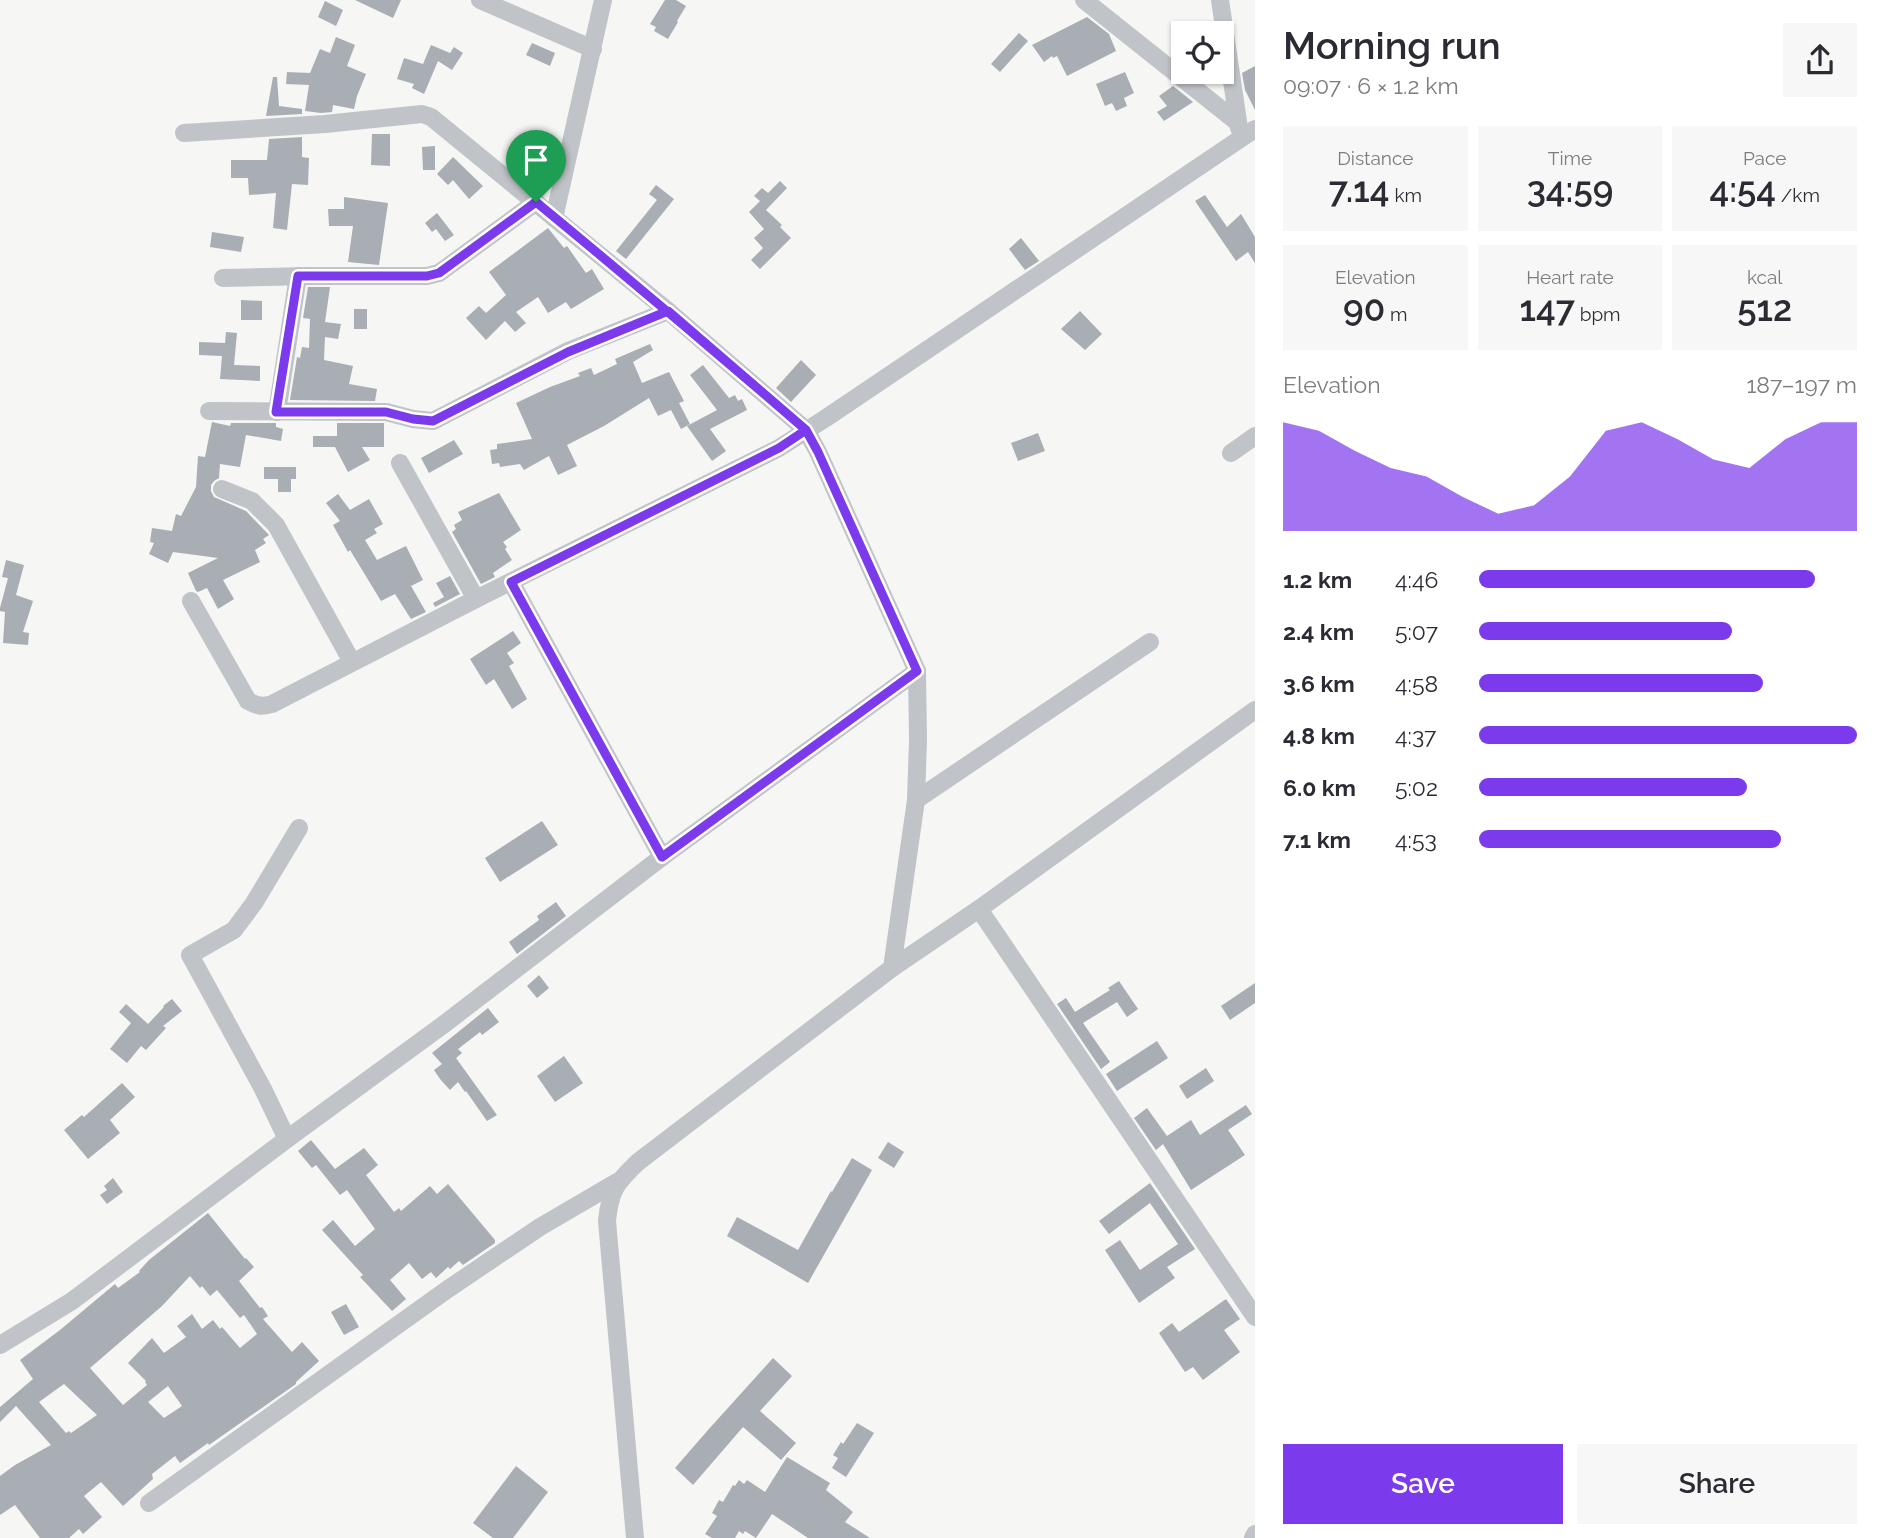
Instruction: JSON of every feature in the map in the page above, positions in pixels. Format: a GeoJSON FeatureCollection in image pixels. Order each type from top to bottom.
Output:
{"type":"FeatureCollection","features":[{"type":"Feature","properties":{"kind":"street"},"geometry":{"type":"LineString","coordinates":[[480,0],[593,49]]}},
{"type":"Feature","properties":{"kind":"street"},"geometry":{"type":"LineString","coordinates":[[554,218],[603,0]]}},
{"type":"Feature","properties":{"kind":"street"},"geometry":{"type":"LineString","coordinates":[[1084,0],[1245,130]]}},
{"type":"Feature","properties":{"kind":"street"},"geometry":{"type":"LineString","coordinates":[[1220,0],[1245,130]]}},
{"type":"Feature","properties":{"kind":"street"},"geometry":{"type":"LineString","coordinates":[[184,133],[324,124],[422,114],[431,117],[668,311],[806,430],[917,671],[916,800],[892,968]]}},
{"type":"Feature","properties":{"kind":"street"},"geometry":{"type":"LineString","coordinates":[[191,601],[248,701],[257,706],[272,704],[475,599],[779,448],[1245,130]]}},
{"type":"Feature","properties":{"kind":"street"},"geometry":{"type":"LineString","coordinates":[[223,278],[427,276],[439,273],[536,202]]}},
{"type":"Feature","properties":{"kind":"street"},"geometry":{"type":"LineString","coordinates":[[276,412],[298,276]]}},
{"type":"Feature","properties":{"kind":"street"},"geometry":{"type":"LineString","coordinates":[[209,411],[386,412],[433,421],[568,352],[668,311]]}},
{"type":"Feature","properties":{"kind":"street"},"geometry":{"type":"LineString","coordinates":[[1231,453],[1255,436]]}},
{"type":"Feature","properties":{"kind":"street"},"geometry":{"type":"LineString","coordinates":[[400,463],[475,599]]}},
{"type":"Feature","properties":{"kind":"street"},"geometry":{"type":"LineString","coordinates":[[222,489],[252,501],[276,525],[352,662]]}},
{"type":"Feature","properties":{"kind":"street"},"geometry":{"type":"LineString","coordinates":[[511,582],[662,857]]}},
{"type":"Feature","properties":{"kind":"street"},"geometry":{"type":"LineString","coordinates":[[916,800],[1150,642]]}},
{"type":"Feature","properties":{"kind":"street"},"geometry":{"type":"LineString","coordinates":[[0,1345],[72,1301],[662,857],[917,671]]}},
{"type":"Feature","properties":{"kind":"street"},"geometry":{"type":"LineString","coordinates":[[149,1503],[460,1281],[540,1227],[617,1182],[638,1162],[892,968],[979,909],[1255,710]]}},
{"type":"Feature","properties":{"kind":"street"},"geometry":{"type":"LineString","coordinates":[[287,1139],[190,955],[233,930],[254,904],[299,828]]}},
{"type":"Feature","properties":{"kind":"street"},"geometry":{"type":"LineString","coordinates":[[979,909],[1255,1317]]}},
{"type":"Feature","properties":{"kind":"street"},"geometry":{"type":"LineString","coordinates":[[617,1182],[609,1200],[607,1221],[635,1538]]}},
{"type":"Feature","properties":{"kind":"building"},"geometry":{"type":"Polygon","coordinates":[[[355,0],[401,0],[393,18],[355,0]]]}},
{"type":"Feature","properties":{"kind":"building"},"geometry":{"type":"Polygon","coordinates":[[[665,0],[676,0],[686,6],[668,39],[654,31],[656,27],[650,24],[665,0]]]}},
{"type":"Feature","properties":{"kind":"building"},"geometry":{"type":"Polygon","coordinates":[[[325,1],[343,10],[336,26],[318,17],[325,1]]]}},
{"type":"Feature","properties":{"kind":"building"},"geometry":{"type":"Polygon","coordinates":[[[1087,17],[1109,34],[1116,51],[1067,76],[1057,56],[1044,62],[1032,45],[1087,17]]]}},
{"type":"Feature","properties":{"kind":"building"},"geometry":{"type":"Polygon","coordinates":[[[1019,33],[1028,41],[1000,72],[991,64],[1019,33]]]}},
{"type":"Feature","properties":{"kind":"building"},"geometry":{"type":"Polygon","coordinates":[[[336,37],[355,45],[347,66],[366,74],[354,109],[333,105],[332,112],[305,111],[309,85],[286,84],[287,72],[310,73],[320,49],[330,53],[336,37]]]}},
{"type":"Feature","properties":{"kind":"building"},"geometry":{"type":"Polygon","coordinates":[[[532,43],[555,53],[550,66],[526,55],[532,43]]]}},
{"type":"Feature","properties":{"kind":"building"},"geometry":{"type":"Polygon","coordinates":[[[431,45],[450,53],[454,47],[463,53],[452,70],[438,61],[424,94],[412,88],[414,84],[397,79],[404,58],[423,64],[431,45]]]}},
{"type":"Feature","properties":{"kind":"building"},"geometry":{"type":"Polygon","coordinates":[[[1255,66],[1255,110],[1245,90],[1242,73],[1255,66]]]}},
{"type":"Feature","properties":{"kind":"building"},"geometry":{"type":"Polygon","coordinates":[[[1125,72],[1134,93],[1124,98],[1127,106],[1116,111],[1112,103],[1105,106],[1096,84],[1125,72]]]}},
{"type":"Feature","properties":{"kind":"building"},"geometry":{"type":"Polygon","coordinates":[[[273,77],[277,77],[279,106],[302,109],[302,114],[266,116],[273,77]]]}},
{"type":"Feature","properties":{"kind":"building"},"geometry":{"type":"Polygon","coordinates":[[[1173,86],[1193,102],[1164,121],[1157,112],[1167,106],[1159,96],[1173,86]]]}},
{"type":"Feature","properties":{"kind":"building"},"geometry":{"type":"Polygon","coordinates":[[[372,134],[390,134],[390,166],[371,165],[372,134]]]}},
{"type":"Feature","properties":{"kind":"building"},"geometry":{"type":"Polygon","coordinates":[[[302,137],[302,157],[309,158],[308,185],[292,184],[287,230],[273,228],[276,193],[249,195],[248,178],[231,178],[231,160],[267,160],[269,139],[302,137]]]}},
{"type":"Feature","properties":{"kind":"building"},"geometry":{"type":"Polygon","coordinates":[[[514,145],[536,158],[527,172],[506,157],[514,145]]]}},
{"type":"Feature","properties":{"kind":"building"},"geometry":{"type":"Polygon","coordinates":[[[435,146],[435,170],[423,170],[422,147],[435,146]]]}},
{"type":"Feature","properties":{"kind":"building"},"geometry":{"type":"Polygon","coordinates":[[[453,157],[483,186],[469,199],[453,180],[448,185],[437,174],[453,157]]]}},
{"type":"Feature","properties":{"kind":"building"},"geometry":{"type":"Polygon","coordinates":[[[780,181],[787,188],[766,210],[791,238],[760,269],[751,260],[763,248],[754,238],[764,229],[749,212],[760,201],[754,196],[762,188],[768,193],[780,181]]]}},
{"type":"Feature","properties":{"kind":"building"},"geometry":{"type":"Polygon","coordinates":[[[656,185],[674,199],[626,259],[616,251],[657,200],[649,194],[656,185]]]}},
{"type":"Feature","properties":{"kind":"building"},"geometry":{"type":"Polygon","coordinates":[[[1205,195],[1227,227],[1241,214],[1255,237],[1255,263],[1248,252],[1236,261],[1195,201],[1205,195]]]}},
{"type":"Feature","properties":{"kind":"building"},"geometry":{"type":"Polygon","coordinates":[[[344,197],[388,203],[379,265],[348,262],[353,226],[329,226],[328,209],[344,209],[344,197]]]}},
{"type":"Feature","properties":{"kind":"building"},"geometry":{"type":"Polygon","coordinates":[[[437,213],[454,235],[445,241],[436,229],[432,232],[425,223],[437,213]]]}},
{"type":"Feature","properties":{"kind":"building"},"geometry":{"type":"Polygon","coordinates":[[[548,228],[564,248],[567,246],[586,273],[592,269],[604,289],[571,309],[566,302],[548,313],[538,297],[516,312],[526,323],[515,332],[505,321],[486,340],[466,318],[479,306],[486,313],[506,295],[489,272],[548,228]]]}},
{"type":"Feature","properties":{"kind":"building"},"geometry":{"type":"Polygon","coordinates":[[[212,232],[244,237],[241,252],[210,247],[212,232]]]}},
{"type":"Feature","properties":{"kind":"building"},"geometry":{"type":"Polygon","coordinates":[[[1021,238],[1039,261],[1025,270],[1009,249],[1021,238]]]}},
{"type":"Feature","properties":{"kind":"building"},"geometry":{"type":"Polygon","coordinates":[[[308,287],[330,287],[325,322],[341,324],[338,339],[325,337],[324,360],[353,366],[349,384],[377,389],[375,401],[290,400],[297,357],[300,358],[302,347],[309,348],[310,319],[303,318],[308,287]]]}},
{"type":"Feature","properties":{"kind":"building"},"geometry":{"type":"Polygon","coordinates":[[[241,300],[262,301],[262,320],[241,320],[241,300]]]}},
{"type":"Feature","properties":{"kind":"building"},"geometry":{"type":"Polygon","coordinates":[[[354,309],[367,309],[367,329],[354,329],[354,309]]]}},
{"type":"Feature","properties":{"kind":"building"},"geometry":{"type":"Polygon","coordinates":[[[1080,311],[1102,334],[1085,350],[1061,329],[1080,311]]]}},
{"type":"Feature","properties":{"kind":"building"},"geometry":{"type":"Polygon","coordinates":[[[226,332],[237,333],[234,365],[260,366],[260,381],[220,379],[222,356],[199,355],[199,342],[225,343],[226,332]]]}},
{"type":"Feature","properties":{"kind":"building"},"geometry":{"type":"Polygon","coordinates":[[[650,344],[653,350],[633,362],[642,383],[669,372],[684,401],[679,403],[690,424],[681,429],[671,410],[658,416],[649,398],[567,445],[577,466],[558,475],[549,456],[524,470],[520,464],[500,467],[499,463],[492,464],[490,450],[497,449],[497,444],[532,439],[516,403],[580,376],[578,373],[591,368],[594,375],[617,364],[615,359],[650,344]]]}},
{"type":"Feature","properties":{"kind":"building"},"geometry":{"type":"Polygon","coordinates":[[[801,360],[816,375],[791,402],[776,388],[801,360]]]}},
{"type":"Feature","properties":{"kind":"building"},"geometry":{"type":"Polygon","coordinates":[[[703,365],[729,398],[735,395],[738,401],[742,399],[747,410],[710,429],[726,451],[712,461],[687,426],[717,410],[690,375],[703,365]]]}},
{"type":"Feature","properties":{"kind":"building"},"geometry":{"type":"Polygon","coordinates":[[[212,422],[230,426],[231,423],[276,423],[276,427],[283,429],[281,441],[246,435],[240,467],[220,464],[219,478],[211,485],[214,497],[246,511],[269,535],[263,539],[266,543],[255,550],[260,562],[223,580],[234,599],[218,609],[207,588],[196,591],[188,573],[218,558],[173,552],[168,563],[149,554],[154,543],[150,542],[152,528],[172,531],[176,514],[181,516],[196,487],[198,456],[205,457],[212,422]]]}},
{"type":"Feature","properties":{"kind":"building"},"geometry":{"type":"Polygon","coordinates":[[[337,423],[384,423],[384,447],[362,447],[370,460],[348,472],[335,447],[313,447],[313,436],[337,436],[337,423]]]}},
{"type":"Feature","properties":{"kind":"building"},"geometry":{"type":"Polygon","coordinates":[[[1038,433],[1045,451],[1018,461],[1011,443],[1038,433]]]}},
{"type":"Feature","properties":{"kind":"building"},"geometry":{"type":"Polygon","coordinates":[[[454,440],[463,454],[429,473],[421,458],[454,440]]]}},
{"type":"Feature","properties":{"kind":"building"},"geometry":{"type":"Polygon","coordinates":[[[264,467],[296,467],[296,479],[291,479],[291,492],[278,492],[278,479],[264,479],[264,467]]]}},
{"type":"Feature","properties":{"kind":"building"},"geometry":{"type":"Polygon","coordinates":[[[499,493],[521,530],[503,542],[512,560],[493,573],[495,577],[481,584],[452,532],[456,529],[454,525],[462,520],[458,512],[499,493]]]}},
{"type":"Feature","properties":{"kind":"building"},"geometry":{"type":"Polygon","coordinates":[[[338,494],[350,510],[369,499],[383,524],[374,529],[377,533],[365,540],[377,560],[406,546],[423,580],[411,586],[426,612],[411,619],[395,594],[381,601],[333,525],[340,521],[326,503],[338,494]]]}},
{"type":"Feature","properties":{"kind":"building"},"geometry":{"type":"Polygon","coordinates":[[[6,560],[24,565],[16,595],[33,601],[23,632],[29,633],[28,645],[3,643],[5,612],[0,611],[0,608],[8,578],[2,577],[6,560]]]}},
{"type":"Feature","properties":{"kind":"building"},"geometry":{"type":"Polygon","coordinates":[[[450,576],[460,594],[435,607],[433,603],[444,597],[436,583],[450,576]]]}},
{"type":"Feature","properties":{"kind":"building"},"geometry":{"type":"Polygon","coordinates":[[[513,631],[521,643],[507,653],[514,663],[509,666],[527,699],[512,709],[494,679],[486,685],[470,659],[513,631]]]}},
{"type":"Feature","properties":{"kind":"building"},"geometry":{"type":"Polygon","coordinates":[[[542,821],[558,845],[500,882],[485,858],[542,821]]]}},
{"type":"Feature","properties":{"kind":"building"},"geometry":{"type":"Polygon","coordinates":[[[556,902],[566,916],[517,954],[509,942],[539,920],[537,916],[556,902]]]}},
{"type":"Feature","properties":{"kind":"building"},"geometry":{"type":"Polygon","coordinates":[[[539,975],[549,988],[537,998],[527,986],[539,975]]]}},
{"type":"Feature","properties":{"kind":"building"},"geometry":{"type":"Polygon","coordinates":[[[1119,981],[1138,1009],[1127,1017],[1117,1002],[1083,1023],[1110,1062],[1101,1069],[1057,1004],[1066,998],[1075,1012],[1110,990],[1108,988],[1119,981]]]}},
{"type":"Feature","properties":{"kind":"building"},"geometry":{"type":"Polygon","coordinates":[[[1255,983],[1255,1003],[1230,1020],[1221,1006],[1255,983]]]}},
{"type":"Feature","properties":{"kind":"building"},"geometry":{"type":"Polygon","coordinates":[[[172,999],[182,1011],[163,1026],[166,1028],[146,1050],[141,1046],[127,1063],[110,1049],[131,1023],[119,1012],[126,1004],[148,1024],[172,999]]]}},
{"type":"Feature","properties":{"kind":"building"},"geometry":{"type":"Polygon","coordinates":[[[488,1008],[499,1022],[458,1049],[462,1053],[456,1058],[497,1115],[487,1121],[458,1082],[450,1090],[440,1079],[434,1070],[442,1064],[432,1053],[488,1008]]]}},
{"type":"Feature","properties":{"kind":"building"},"geometry":{"type":"Polygon","coordinates":[[[1157,1041],[1168,1058],[1117,1091],[1106,1074],[1157,1041]]]}},
{"type":"Feature","properties":{"kind":"building"},"geometry":{"type":"Polygon","coordinates":[[[564,1056],[583,1083],[555,1102],[537,1076],[564,1056]]]}},
{"type":"Feature","properties":{"kind":"building"},"geometry":{"type":"Polygon","coordinates":[[[1206,1068],[1214,1081],[1187,1099],[1179,1086],[1206,1068]]]}},
{"type":"Feature","properties":{"kind":"building"},"geometry":{"type":"Polygon","coordinates":[[[122,1083],[135,1097],[110,1120],[120,1133],[88,1159],[64,1130],[82,1115],[84,1117],[122,1083]]]}},
{"type":"Feature","properties":{"kind":"building"},"geometry":{"type":"Polygon","coordinates":[[[1246,1105],[1252,1114],[1228,1130],[1245,1155],[1191,1190],[1163,1144],[1156,1150],[1134,1118],[1147,1108],[1167,1136],[1191,1120],[1200,1135],[1246,1105]]]}},
{"type":"Feature","properties":{"kind":"building"},"geometry":{"type":"Polygon","coordinates":[[[311,1140],[335,1169],[364,1148],[378,1165],[366,1175],[394,1212],[399,1208],[401,1211],[430,1186],[437,1194],[448,1184],[495,1243],[463,1265],[459,1261],[450,1269],[448,1267],[436,1278],[431,1272],[422,1279],[409,1263],[390,1280],[406,1299],[392,1311],[322,1230],[333,1220],[355,1246],[375,1229],[347,1190],[340,1195],[316,1165],[312,1168],[298,1151],[311,1140]]]}},
{"type":"Feature","properties":{"kind":"building"},"geometry":{"type":"Polygon","coordinates":[[[888,1142],[904,1152],[894,1168],[878,1158],[888,1142]]]}},
{"type":"Feature","properties":{"kind":"building"},"geometry":{"type":"Polygon","coordinates":[[[852,1158],[872,1170],[808,1283],[727,1236],[737,1217],[798,1250],[852,1158]]]}},
{"type":"Feature","properties":{"kind":"building"},"geometry":{"type":"Polygon","coordinates":[[[113,1178],[123,1192],[107,1204],[100,1195],[107,1190],[104,1186],[113,1178]]]}},
{"type":"Feature","properties":{"kind":"building"},"geometry":{"type":"Polygon","coordinates":[[[1150,1183],[1195,1249],[1167,1267],[1175,1278],[1139,1303],[1105,1250],[1120,1240],[1140,1270],[1178,1244],[1150,1203],[1109,1234],[1099,1221],[1150,1183]]]}},
{"type":"Feature","properties":{"kind":"building"},"geometry":{"type":"Polygon","coordinates":[[[208,1213],[254,1267],[239,1281],[268,1316],[263,1319],[292,1352],[302,1342],[319,1361],[296,1384],[209,1445],[208,1443],[180,1463],[175,1456],[152,1474],[153,1479],[123,1506],[101,1482],[84,1496],[102,1517],[83,1534],[79,1529],[69,1538],[40,1538],[15,1505],[0,1515],[0,1476],[51,1445],[16,1406],[0,1422],[0,1407],[33,1379],[20,1360],[115,1284],[118,1288],[140,1272],[149,1260],[208,1213]],[[190,1276],[162,1306],[90,1368],[123,1405],[147,1385],[128,1363],[152,1338],[164,1353],[186,1337],[177,1326],[192,1314],[202,1329],[213,1320],[240,1348],[257,1334],[244,1315],[240,1318],[217,1290],[210,1296],[190,1276]],[[64,1384],[39,1402],[66,1433],[71,1433],[97,1415],[64,1384]],[[168,1386],[148,1402],[164,1418],[182,1406],[168,1386]]]}},
{"type":"Feature","properties":{"kind":"building"},"geometry":{"type":"Polygon","coordinates":[[[1226,1299],[1240,1319],[1224,1330],[1240,1352],[1203,1380],[1193,1367],[1185,1372],[1159,1333],[1172,1323],[1179,1332],[1226,1299]]]}},
{"type":"Feature","properties":{"kind":"building"},"geometry":{"type":"Polygon","coordinates":[[[346,1304],[359,1327],[344,1335],[331,1312],[346,1304]]]}},
{"type":"Feature","properties":{"kind":"building"},"geometry":{"type":"Polygon","coordinates":[[[773,1358],[792,1376],[760,1411],[796,1443],[781,1460],[743,1427],[693,1485],[675,1468],[773,1358]]]}},
{"type":"Feature","properties":{"kind":"building"},"geometry":{"type":"Polygon","coordinates":[[[857,1423],[874,1433],[846,1477],[832,1468],[838,1458],[833,1455],[857,1423]]]}},
{"type":"Feature","properties":{"kind":"building"},"geometry":{"type":"Polygon","coordinates":[[[787,1457],[830,1483],[826,1490],[853,1512],[845,1522],[870,1538],[808,1538],[772,1514],[756,1538],[745,1531],[743,1534],[739,1531],[735,1538],[712,1538],[705,1534],[717,1516],[712,1513],[719,1500],[723,1502],[733,1485],[739,1480],[744,1484],[747,1480],[765,1492],[787,1457]]]}},
{"type":"Feature","properties":{"kind":"building"},"geometry":{"type":"Polygon","coordinates":[[[516,1466],[548,1492],[513,1538],[493,1538],[473,1523],[516,1466]]]}},
{"type":"Feature","properties":{"kind":"route"},"geometry":{"type":"LineString","coordinates":[[536,202],[439,273],[427,276],[298,276],[276,412],[386,412],[433,421],[568,352],[668,311],[806,430],[917,671],[662,857],[511,582],[779,448],[806,430],[737,371],[668,311],[536,202]]}}]}
